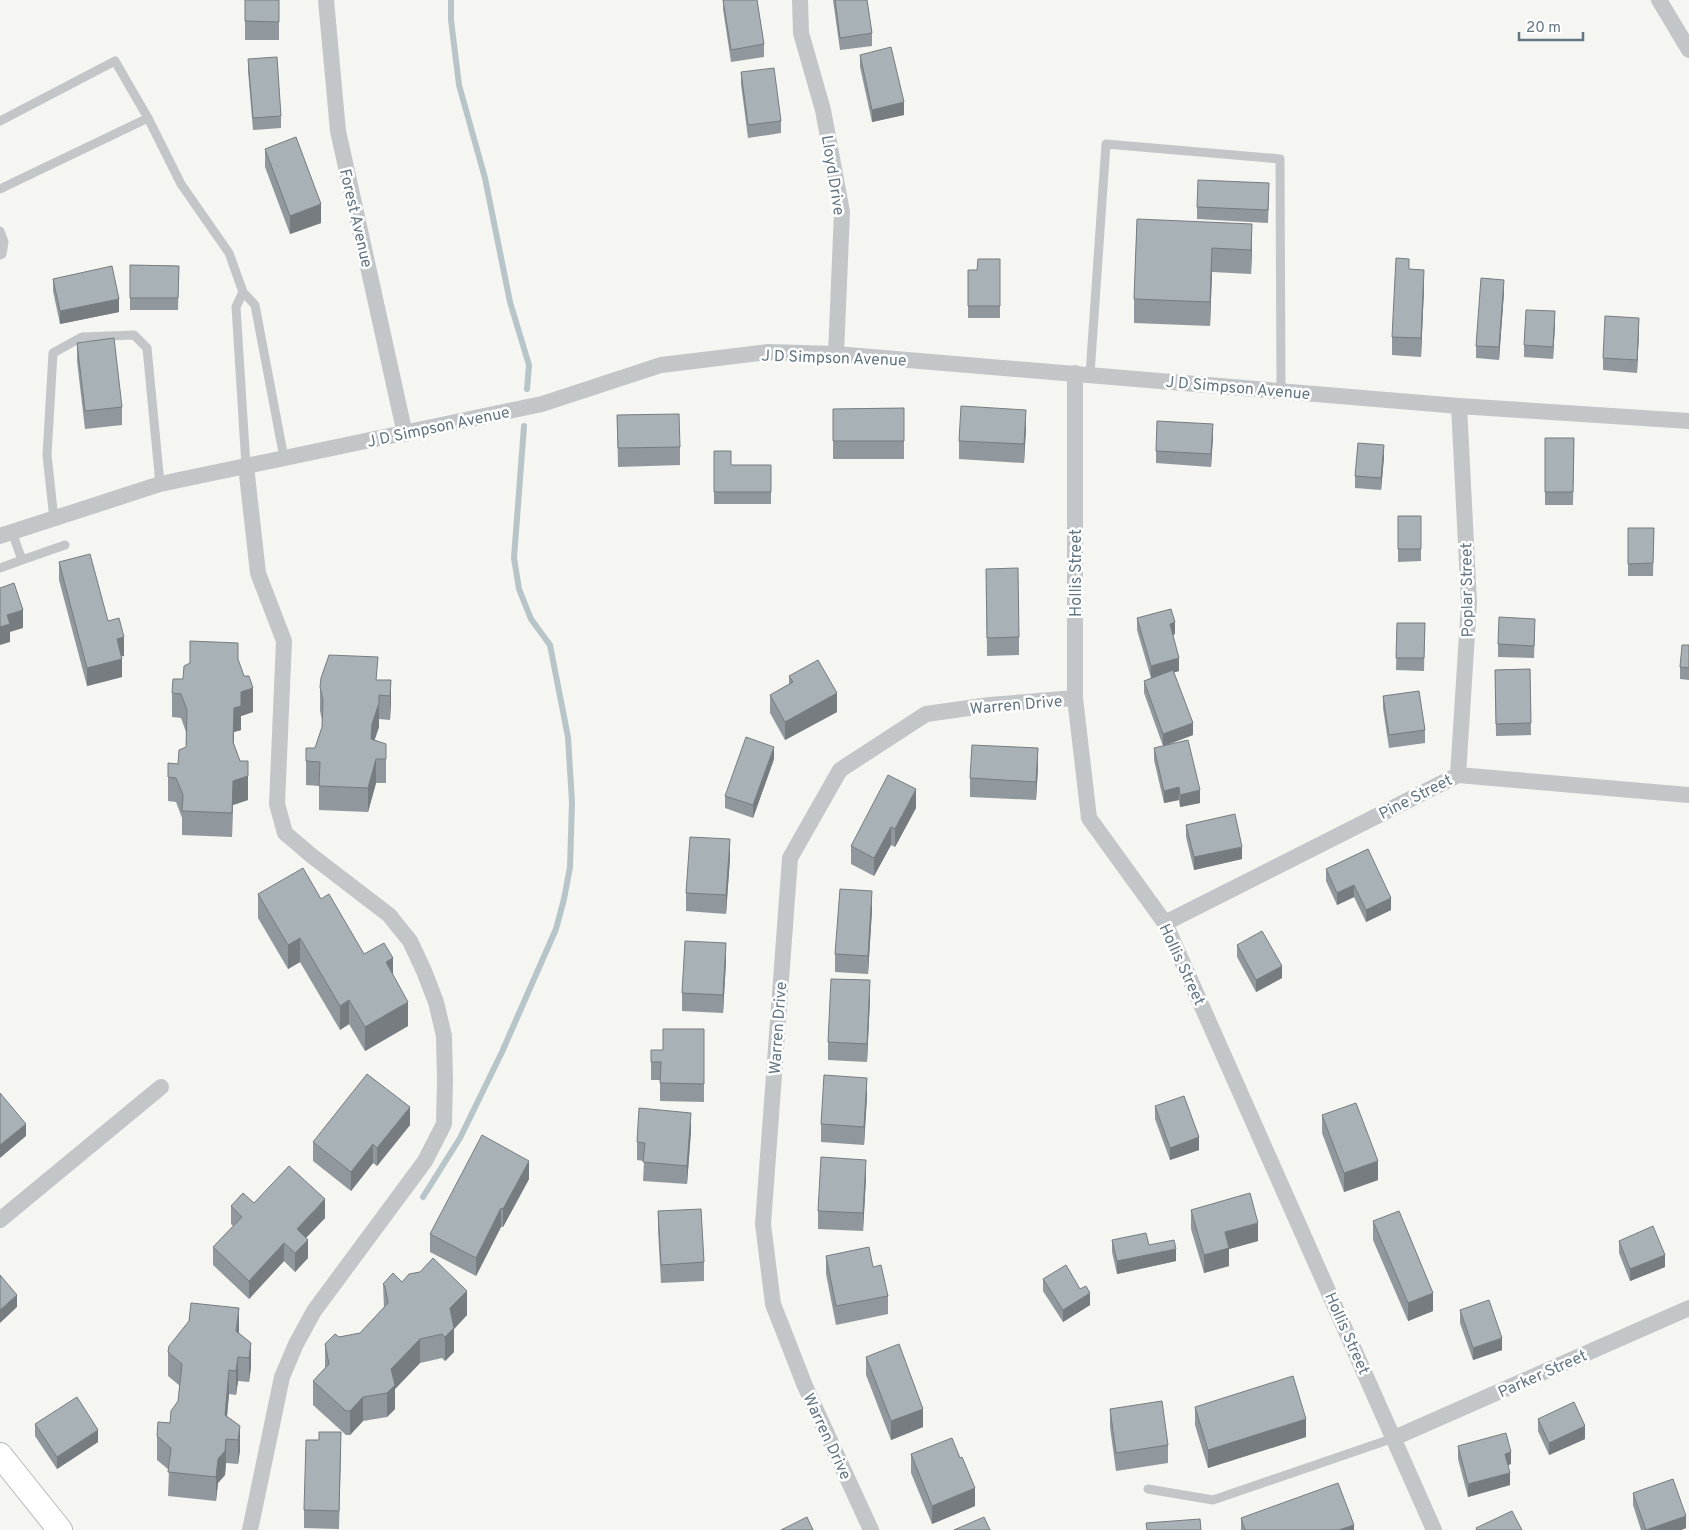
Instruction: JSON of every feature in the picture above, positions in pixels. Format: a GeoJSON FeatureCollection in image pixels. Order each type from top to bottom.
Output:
{"type":"FeatureCollection","features":[{"type":"Feature","properties":{"kind":"street","name":"Forest Avenue"},"geometry":{"type":"LineString","coordinates":[[326,0],[338,131],[405,434]]}},
{"type":"Feature","properties":{"kind":"street","name":"Lloyd Drive"},"geometry":{"type":"LineString","coordinates":[[800,0],[801,34],[823,110],[842,212],[836,354]]}},
{"type":"Feature","properties":{"kind":"street"},"geometry":{"type":"LineString","coordinates":[[1659,0],[1689,50]]}},
{"type":"Feature","properties":{"kind":"street","name":"J D Simpson Avenue"},"geometry":{"type":"LineString","coordinates":[[6,534],[160,484],[542,404],[661,365],[768,352],[836,354],[1459,406],[1689,421]]}},
{"type":"Feature","properties":{"kind":"street","name":"Hollis Street"},"geometry":{"type":"LineString","coordinates":[[1082,374],[1075,698],[1089,818],[1165,923],[1434,1530]]}},
{"type":"Feature","properties":{"kind":"street","name":"Poplar Street"},"geometry":{"type":"LineString","coordinates":[[1458,775],[1469,603],[1459,406]]}},
{"type":"Feature","properties":{"kind":"street"},"geometry":{"type":"LineString","coordinates":[[246,466],[258,573],[284,641],[277,804],[286,833],[312,856],[389,915],[410,941],[436,1002],[444,1036],[445,1080],[444,1124],[425,1161],[314,1311],[282,1377],[250,1530]]}},
{"type":"Feature","properties":{"kind":"street","name":"Warren Drive"},"geometry":{"type":"LineString","coordinates":[[871,1530],[805,1386],[773,1304],[763,1224],[790,858],[840,770],[926,714],[990,705],[1075,698]]}},
{"type":"Feature","properties":{"kind":"street","name":"Pine Street"},"geometry":{"type":"LineString","coordinates":[[1165,923],[1458,775],[1689,795]]}},
{"type":"Feature","properties":{"kind":"street"},"geometry":{"type":"LineString","coordinates":[[0,1220],[161,1087]]}},
{"type":"Feature","properties":{"kind":"street","name":"Parker Street"},"geometry":{"type":"LineString","coordinates":[[1394,1438],[1689,1308]]}},
{"type":"Feature","properties":{"kind":"street"},"geometry":{"type":"LineString","coordinates":[[0,1455],[60,1530]]}},
{"type":"Feature","properties":{"kind":"lane"},"geometry":{"type":"LineString","coordinates":[[0,122],[115,61],[148,118],[181,184],[229,253],[243,292],[255,305],[284,458]]}},
{"type":"Feature","properties":{"kind":"lane"},"geometry":{"type":"LineString","coordinates":[[0,190],[148,118]]}},
{"type":"Feature","properties":{"kind":"lane"},"geometry":{"type":"LineString","coordinates":[[1082,374],[1106,144],[1280,159],[1281,391]]}},
{"type":"Feature","properties":{"kind":"lane"},"geometry":{"type":"LineString","coordinates":[[0,232],[4,242],[2,254],[0,255]]}},
{"type":"Feature","properties":{"kind":"lane"},"geometry":{"type":"LineString","coordinates":[[243,292],[236,307],[246,466]]}},
{"type":"Feature","properties":{"kind":"lane"},"geometry":{"type":"LineString","coordinates":[[54,519],[47,455],[53,353],[82,336],[134,335],[147,348],[160,484]]}},
{"type":"Feature","properties":{"kind":"lane"},"geometry":{"type":"LineString","coordinates":[[6,534],[22,560]]}},
{"type":"Feature","properties":{"kind":"lane"},"geometry":{"type":"LineString","coordinates":[[0,568],[65,545]]}},
{"type":"Feature","properties":{"kind":"lane"},"geometry":{"type":"LineString","coordinates":[[1148,1490],[1213,1500],[1394,1438]]}},
{"type":"Feature","properties":{"kind":"building"},"geometry":{"type":"Polygon","coordinates":[[[245,0],[279,0],[279,22],[245,21],[245,0]]]}},
{"type":"Feature","properties":{"kind":"building"},"geometry":{"type":"Polygon","coordinates":[[[723,0],[757,0],[764,44],[731,50],[723,0]]]}},
{"type":"Feature","properties":{"kind":"building"},"geometry":{"type":"Polygon","coordinates":[[[835,0],[867,0],[872,33],[840,38],[835,0]]]}},
{"type":"Feature","properties":{"kind":"building"},"geometry":{"type":"Polygon","coordinates":[[[891,47],[904,102],[872,110],[860,55],[891,47]]]}},
{"type":"Feature","properties":{"kind":"building"},"geometry":{"type":"Polygon","coordinates":[[[277,57],[281,116],[253,118],[248,59],[277,57]]]}},
{"type":"Feature","properties":{"kind":"building"},"geometry":{"type":"Polygon","coordinates":[[[774,68],[781,121],[748,125],[741,72],[774,68]]]}},
{"type":"Feature","properties":{"kind":"building"},"geometry":{"type":"Polygon","coordinates":[[[296,137],[321,204],[290,216],[265,149],[296,137]]]}},
{"type":"Feature","properties":{"kind":"building"},"geometry":{"type":"Polygon","coordinates":[[[1198,180],[1269,183],[1268,210],[1197,207],[1198,180]]]}},
{"type":"Feature","properties":{"kind":"building"},"geometry":{"type":"Polygon","coordinates":[[[1137,219],[1252,224],[1251,250],[1212,248],[1210,302],[1134,299],[1137,219]]]}},
{"type":"Feature","properties":{"kind":"building"},"geometry":{"type":"Polygon","coordinates":[[[1396,258],[1409,259],[1409,269],[1424,270],[1421,338],[1392,337],[1396,258]]]}},
{"type":"Feature","properties":{"kind":"building"},"geometry":{"type":"Polygon","coordinates":[[[978,259],[1000,259],[1000,306],[968,306],[968,270],[977,270],[978,259]]]}},
{"type":"Feature","properties":{"kind":"building"},"geometry":{"type":"Polygon","coordinates":[[[130,265],[179,266],[178,298],[130,298],[130,265]]]}},
{"type":"Feature","properties":{"kind":"building"},"geometry":{"type":"Polygon","coordinates":[[[112,266],[119,299],[60,311],[53,279],[112,266]]]}},
{"type":"Feature","properties":{"kind":"building"},"geometry":{"type":"Polygon","coordinates":[[[1481,278],[1504,280],[1499,347],[1476,346],[1481,278]]]}},
{"type":"Feature","properties":{"kind":"building"},"geometry":{"type":"Polygon","coordinates":[[[1526,310],[1555,311],[1553,347],[1524,345],[1526,310]]]}},
{"type":"Feature","properties":{"kind":"building"},"geometry":{"type":"Polygon","coordinates":[[[1605,316],[1639,318],[1637,360],[1603,358],[1605,316]]]}},
{"type":"Feature","properties":{"kind":"building"},"geometry":{"type":"Polygon","coordinates":[[[114,338],[122,407],[85,411],[77,343],[114,338]]]}},
{"type":"Feature","properties":{"kind":"building"},"geometry":{"type":"Polygon","coordinates":[[[961,406],[1026,410],[1024,444],[959,441],[961,406]]]}},
{"type":"Feature","properties":{"kind":"building"},"geometry":{"type":"Polygon","coordinates":[[[904,408],[904,441],[833,441],[833,409],[904,408]]]}},
{"type":"Feature","properties":{"kind":"building"},"geometry":{"type":"Polygon","coordinates":[[[679,414],[680,447],[618,448],[617,415],[679,414]]]}},
{"type":"Feature","properties":{"kind":"building"},"geometry":{"type":"Polygon","coordinates":[[[1157,421],[1213,424],[1211,454],[1156,451],[1157,421]]]}},
{"type":"Feature","properties":{"kind":"building"},"geometry":{"type":"Polygon","coordinates":[[[1545,438],[1574,438],[1573,492],[1545,492],[1545,438]]]}},
{"type":"Feature","properties":{"kind":"building"},"geometry":{"type":"Polygon","coordinates":[[[1358,443],[1384,445],[1381,478],[1355,476],[1358,443]]]}},
{"type":"Feature","properties":{"kind":"building"},"geometry":{"type":"Polygon","coordinates":[[[714,451],[731,451],[731,465],[771,465],[771,492],[714,492],[714,451]]]}},
{"type":"Feature","properties":{"kind":"building"},"geometry":{"type":"Polygon","coordinates":[[[1398,516],[1421,516],[1421,549],[1398,549],[1398,516]]]}},
{"type":"Feature","properties":{"kind":"building"},"geometry":{"type":"Polygon","coordinates":[[[1628,528],[1654,528],[1653,563],[1628,564],[1628,528]]]}},
{"type":"Feature","properties":{"kind":"building"},"geometry":{"type":"Polygon","coordinates":[[[90,554],[108,621],[119,618],[124,637],[117,639],[122,659],[87,668],[59,562],[90,554]]]}},
{"type":"Feature","properties":{"kind":"building"},"geometry":{"type":"Polygon","coordinates":[[[1018,568],[1019,637],[987,638],[986,569],[1018,568]]]}},
{"type":"Feature","properties":{"kind":"building"},"geometry":{"type":"Polygon","coordinates":[[[14,583],[23,610],[7,615],[10,624],[0,627],[0,588],[14,583]]]}},
{"type":"Feature","properties":{"kind":"building"},"geometry":{"type":"Polygon","coordinates":[[[1171,609],[1175,622],[1170,624],[1179,658],[1151,666],[1137,618],[1171,609]]]}},
{"type":"Feature","properties":{"kind":"building"},"geometry":{"type":"Polygon","coordinates":[[[1499,617],[1535,619],[1534,646],[1498,644],[1499,617]]]}},
{"type":"Feature","properties":{"kind":"building"},"geometry":{"type":"Polygon","coordinates":[[[1397,623],[1425,623],[1424,658],[1396,658],[1397,623]]]}},
{"type":"Feature","properties":{"kind":"building"},"geometry":{"type":"Polygon","coordinates":[[[190,641],[238,643],[238,659],[244,676],[249,676],[253,688],[241,692],[241,706],[234,708],[233,742],[240,761],[248,761],[248,776],[233,781],[232,813],[182,811],[183,795],[176,778],[168,777],[168,763],[178,764],[179,750],[186,747],[187,710],[181,694],[172,693],[173,679],[183,679],[184,666],[190,663],[190,641]]]}},
{"type":"Feature","properties":{"kind":"building"},"geometry":{"type":"Polygon","coordinates":[[[1682,645],[1689,645],[1689,668],[1680,667],[1682,645]]]}},
{"type":"Feature","properties":{"kind":"building"},"geometry":{"type":"Polygon","coordinates":[[[329,655],[378,657],[376,680],[391,680],[390,696],[379,695],[379,703],[372,724],[371,739],[386,744],[386,759],[376,759],[368,788],[319,786],[320,762],[306,761],[306,748],[315,748],[322,727],[323,700],[320,687],[329,655]]]}},
{"type":"Feature","properties":{"kind":"building"},"geometry":{"type":"Polygon","coordinates":[[[818,660],[837,693],[785,722],[770,695],[793,682],[789,676],[818,660]]]}},
{"type":"Feature","properties":{"kind":"building"},"geometry":{"type":"Polygon","coordinates":[[[1530,669],[1531,723],[1496,724],[1495,670],[1530,669]]]}},
{"type":"Feature","properties":{"kind":"building"},"geometry":{"type":"Polygon","coordinates":[[[1173,670],[1193,723],[1163,734],[1144,681],[1173,670]]]}},
{"type":"Feature","properties":{"kind":"building"},"geometry":{"type":"Polygon","coordinates":[[[1419,691],[1425,730],[1389,735],[1383,696],[1419,691]]]}},
{"type":"Feature","properties":{"kind":"building"},"geometry":{"type":"Polygon","coordinates":[[[746,737],[774,747],[753,805],[725,796],[746,737]]]}},
{"type":"Feature","properties":{"kind":"building"},"geometry":{"type":"Polygon","coordinates":[[[1188,740],[1200,790],[1180,795],[1179,787],[1164,791],[1154,748],[1188,740]]]}},
{"type":"Feature","properties":{"kind":"building"},"geometry":{"type":"Polygon","coordinates":[[[972,745],[1038,748],[1036,782],[970,778],[972,745]]]}},
{"type":"Feature","properties":{"kind":"building"},"geometry":{"type":"Polygon","coordinates":[[[888,775],[916,789],[895,829],[891,827],[874,858],[851,846],[888,775]]]}},
{"type":"Feature","properties":{"kind":"building"},"geometry":{"type":"Polygon","coordinates":[[[1235,814],[1242,847],[1194,857],[1186,825],[1235,814]]]}},
{"type":"Feature","properties":{"kind":"building"},"geometry":{"type":"Polygon","coordinates":[[[690,837],[730,839],[726,895],[686,893],[690,837]]]}},
{"type":"Feature","properties":{"kind":"building"},"geometry":{"type":"Polygon","coordinates":[[[1368,849],[1391,898],[1366,910],[1354,885],[1337,893],[1326,869],[1368,849]]]}},
{"type":"Feature","properties":{"kind":"building"},"geometry":{"type":"Polygon","coordinates":[[[303,868],[321,899],[329,894],[364,954],[384,943],[393,958],[386,962],[408,1002],[365,1027],[349,1000],[340,1006],[300,938],[288,945],[258,894],[303,868]]]}},
{"type":"Feature","properties":{"kind":"building"},"geometry":{"type":"Polygon","coordinates":[[[840,889],[872,891],[868,956],[835,954],[840,889]]]}},
{"type":"Feature","properties":{"kind":"building"},"geometry":{"type":"Polygon","coordinates":[[[1262,931],[1282,966],[1256,980],[1237,945],[1262,931]]]}},
{"type":"Feature","properties":{"kind":"building"},"geometry":{"type":"Polygon","coordinates":[[[685,941],[726,943],[723,995],[682,993],[685,941]]]}},
{"type":"Feature","properties":{"kind":"building"},"geometry":{"type":"Polygon","coordinates":[[[831,979],[870,980],[867,1044],[828,1042],[831,979]]]}},
{"type":"Feature","properties":{"kind":"building"},"geometry":{"type":"Polygon","coordinates":[[[663,1029],[704,1029],[704,1084],[660,1083],[661,1062],[651,1062],[651,1050],[663,1050],[663,1029]]]}},
{"type":"Feature","properties":{"kind":"building"},"geometry":{"type":"Polygon","coordinates":[[[367,1074],[410,1107],[377,1148],[373,1144],[351,1172],[313,1142],[367,1074]]]}},
{"type":"Feature","properties":{"kind":"building"},"geometry":{"type":"Polygon","coordinates":[[[824,1075],[867,1078],[864,1127],[821,1124],[824,1075]]]}},
{"type":"Feature","properties":{"kind":"building"},"geometry":{"type":"Polygon","coordinates":[[[0,1093],[26,1124],[0,1145],[0,1093]]]}},
{"type":"Feature","properties":{"kind":"building"},"geometry":{"type":"Polygon","coordinates":[[[1184,1096],[1199,1137],[1170,1148],[1155,1106],[1184,1096]]]}},
{"type":"Feature","properties":{"kind":"building"},"geometry":{"type":"Polygon","coordinates":[[[1356,1103],[1378,1161],[1344,1173],[1322,1115],[1356,1103]]]}},
{"type":"Feature","properties":{"kind":"building"},"geometry":{"type":"Polygon","coordinates":[[[639,1108],[691,1113],[687,1166],[643,1162],[645,1143],[637,1142],[639,1108]]]}},
{"type":"Feature","properties":{"kind":"building"},"geometry":{"type":"Polygon","coordinates":[[[482,1135],[529,1161],[503,1209],[501,1208],[476,1258],[430,1234],[482,1135]]]}},
{"type":"Feature","properties":{"kind":"building"},"geometry":{"type":"Polygon","coordinates":[[[821,1157],[866,1160],[863,1213],[818,1211],[821,1157]]]}},
{"type":"Feature","properties":{"kind":"building"},"geometry":{"type":"Polygon","coordinates":[[[289,1166],[325,1199],[297,1229],[308,1240],[295,1253],[284,1243],[249,1281],[213,1247],[242,1217],[231,1206],[243,1193],[254,1203],[289,1166]]]}},
{"type":"Feature","properties":{"kind":"building"},"geometry":{"type":"Polygon","coordinates":[[[1250,1193],[1258,1223],[1225,1232],[1229,1248],[1204,1255],[1191,1210],[1250,1193]]]}},
{"type":"Feature","properties":{"kind":"building"},"geometry":{"type":"Polygon","coordinates":[[[701,1209],[704,1262],[661,1265],[658,1211],[701,1209]]]}},
{"type":"Feature","properties":{"kind":"building"},"geometry":{"type":"Polygon","coordinates":[[[1399,1211],[1433,1293],[1408,1303],[1373,1221],[1399,1211]]]}},
{"type":"Feature","properties":{"kind":"building"},"geometry":{"type":"Polygon","coordinates":[[[1653,1226],[1665,1255],[1630,1269],[1619,1241],[1653,1226]]]}},
{"type":"Feature","properties":{"kind":"building"},"geometry":{"type":"Polygon","coordinates":[[[1146,1233],[1149,1245],[1174,1240],[1176,1249],[1117,1261],[1112,1240],[1146,1233]]]}},
{"type":"Feature","properties":{"kind":"building"},"geometry":{"type":"Polygon","coordinates":[[[869,1247],[873,1267],[881,1265],[888,1296],[836,1306],[826,1256],[869,1247]]]}},
{"type":"Feature","properties":{"kind":"building"},"geometry":{"type":"Polygon","coordinates":[[[433,1258],[467,1291],[450,1308],[454,1328],[445,1337],[442,1334],[420,1339],[391,1369],[395,1385],[387,1393],[363,1397],[350,1411],[346,1411],[313,1381],[329,1364],[325,1344],[335,1334],[339,1337],[360,1333],[388,1303],[383,1284],[393,1273],[402,1282],[409,1274],[420,1272],[433,1258]]]}},
{"type":"Feature","properties":{"kind":"building"},"geometry":{"type":"Polygon","coordinates":[[[1066,1265],[1080,1289],[1086,1286],[1090,1293],[1063,1310],[1043,1279],[1066,1265]]]}},
{"type":"Feature","properties":{"kind":"building"},"geometry":{"type":"Polygon","coordinates":[[[0,1275],[17,1295],[0,1310],[0,1275]]]}},
{"type":"Feature","properties":{"kind":"building"},"geometry":{"type":"Polygon","coordinates":[[[1489,1300],[1502,1338],[1473,1348],[1460,1310],[1489,1300]]]}},
{"type":"Feature","properties":{"kind":"building"},"geometry":{"type":"Polygon","coordinates":[[[191,1303],[239,1308],[236,1331],[251,1343],[249,1358],[238,1357],[236,1371],[229,1370],[225,1415],[240,1426],[238,1440],[226,1439],[225,1451],[218,1459],[216,1477],[168,1472],[171,1448],[157,1436],[158,1422],[170,1423],[171,1411],[178,1401],[182,1364],[168,1352],[169,1346],[189,1321],[191,1303]]]}},
{"type":"Feature","properties":{"kind":"building"},"geometry":{"type":"Polygon","coordinates":[[[899,1344],[923,1409],[891,1421],[866,1357],[899,1344]]]}},
{"type":"Feature","properties":{"kind":"building"},"geometry":{"type":"Polygon","coordinates":[[[1293,1376],[1306,1419],[1208,1450],[1195,1407],[1293,1376]]]}},
{"type":"Feature","properties":{"kind":"building"},"geometry":{"type":"Polygon","coordinates":[[[77,1397],[98,1430],[57,1457],[35,1424],[77,1397]]]}},
{"type":"Feature","properties":{"kind":"building"},"geometry":{"type":"Polygon","coordinates":[[[1162,1401],[1168,1445],[1116,1453],[1110,1409],[1162,1401]]]}},
{"type":"Feature","properties":{"kind":"building"},"geometry":{"type":"Polygon","coordinates":[[[1574,1402],[1585,1426],[1549,1443],[1538,1419],[1574,1402]]]}},
{"type":"Feature","properties":{"kind":"building"},"geometry":{"type":"Polygon","coordinates":[[[319,1432],[341,1432],[339,1511],[304,1510],[306,1440],[319,1440],[319,1432]]]}},
{"type":"Feature","properties":{"kind":"building"},"geometry":{"type":"Polygon","coordinates":[[[1506,1433],[1511,1452],[1505,1454],[1510,1473],[1468,1484],[1458,1446],[1506,1433]]]}},
{"type":"Feature","properties":{"kind":"building"},"geometry":{"type":"Polygon","coordinates":[[[952,1438],[975,1488],[932,1506],[911,1454],[952,1438]]]}},
{"type":"Feature","properties":{"kind":"building"},"geometry":{"type":"Polygon","coordinates":[[[1673,1479],[1686,1516],[1646,1530],[1633,1493],[1673,1479]]]}},
{"type":"Feature","properties":{"kind":"building"},"geometry":{"type":"Polygon","coordinates":[[[1338,1483],[1354,1525],[1339,1530],[1245,1530],[1241,1518],[1338,1483]]]}},
{"type":"Feature","properties":{"kind":"building"},"geometry":{"type":"Polygon","coordinates":[[[1512,1511],[1522,1530],[1477,1530],[1476,1528],[1512,1511]]]}},
{"type":"Feature","properties":{"kind":"building"},"geometry":{"type":"Polygon","coordinates":[[[807,1517],[813,1530],[781,1530],[807,1517]]]}},
{"type":"Feature","properties":{"kind":"building"},"geometry":{"type":"Polygon","coordinates":[[[984,1517],[990,1530],[954,1530],[984,1517]]]}},
{"type":"Feature","properties":{"kind":"building"},"geometry":{"type":"Polygon","coordinates":[[[1200,1519],[1201,1530],[1147,1530],[1146,1523],[1200,1519]]]}},
{"type":"Feature","properties":{"kind":"waterway"},"geometry":{"type":"LineString","coordinates":[[451,0],[451,20],[459,85],[485,178],[510,302],[529,365],[527,389]]}},
{"type":"Feature","properties":{"kind":"waterway"},"geometry":{"type":"LineString","coordinates":[[423,1197],[460,1138],[502,1052],[556,929],[570,867],[572,802],[568,737],[550,645],[531,619],[519,589],[514,558],[524,426]]}}]}
